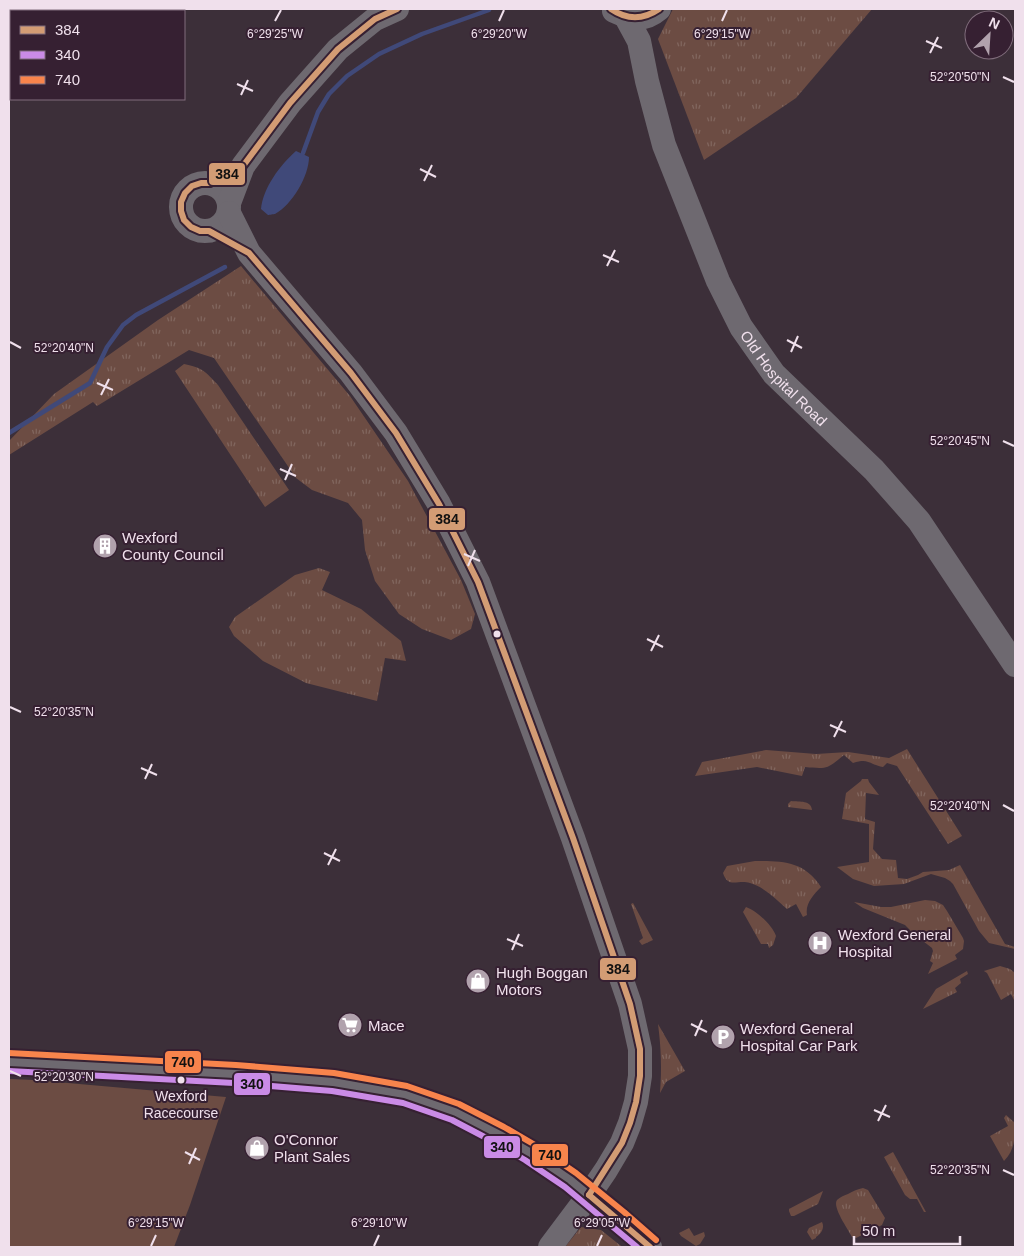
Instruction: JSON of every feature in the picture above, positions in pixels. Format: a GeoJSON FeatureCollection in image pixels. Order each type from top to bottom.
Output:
{"type":"FeatureCollection","features":[{"type":"Feature","properties":{"kind":"street"},"geometry":{"type":"LineString","coordinates":[[209,232],[218,228],[225,221],[243,166],[290,102],[338,49],[375,19],[397,9]]}},
{"type":"Feature","properties":{"kind":"street"},"geometry":{"type":"LineString","coordinates":[[619,13],[640,18],[656,11]]}},
{"type":"Feature","properties":{"kind":"street"},"geometry":{"type":"LineString","coordinates":[[639,41],[656,11]]}},
{"type":"Feature","properties":{"kind":"street","name":"Old Hospital Road"},"geometry":{"type":"LineString","coordinates":[[619,13],[639,41],[647,81],[664,145],[718,281],[742,327],[774,374],[874,470],[919,521],[1015,665]]}},
{"type":"Feature","properties":{"kind":"street"},"geometry":{"type":"LineString","coordinates":[[210,183],[243,166]]}},
{"type":"Feature","properties":{"kind":"street"},"geometry":{"type":"LineString","coordinates":[[249,252],[209,232],[191,227],[184,220],[181,212],[181,202],[185,193],[192,186],[210,183],[219,187],[226,194],[229,208],[249,252],[351,372],[396,433],[439,504],[478,582],[572,838],[630,1004],[640,1049],[640,1076],[630,1123],[622,1143],[589,1195],[550,1247]]}},
{"type":"Feature","properties":{"kind":"street"},"geometry":{"type":"LineString","coordinates":[[9,1062],[333,1082],[405,1094],[455,1112],[500,1135],[561,1174],[618,1218],[650,1247]]}},
{"type":"Feature","properties":{"kind":"green space"},"geometry":{"type":"Polygon","coordinates":[[[673,9],[872,9],[796,98],[704,160],[658,39],[673,9]]]}},
{"type":"Feature","properties":{"kind":"green space"},"geometry":{"type":"Polygon","coordinates":[[[241,266],[350,396],[408,481],[461,580],[475,614],[471,629],[451,640],[422,629],[399,614],[375,581],[365,550],[362,520],[348,503],[312,490],[296,478],[214,358],[189,350],[97,406],[93,402],[9,455],[9,441],[54,394],[158,320],[241,266]]]}},
{"type":"Feature","properties":{"kind":"green space"},"geometry":{"type":"Polygon","coordinates":[[[184,364],[203,371],[218,385],[289,490],[265,507],[175,371],[184,364]]]}},
{"type":"Feature","properties":{"kind":"green space"},"geometry":{"type":"Polygon","coordinates":[[[319,568],[330,572],[322,590],[361,609],[401,641],[406,661],[385,658],[377,701],[306,683],[263,661],[234,636],[229,627],[235,617],[295,575],[319,568]]]}},
{"type":"Feature","properties":{"kind":"green space"},"geometry":{"type":"Polygon","coordinates":[[[907,749],[962,836],[948,844],[897,766],[887,763],[883,767],[866,761],[853,763],[844,755],[827,767],[805,767],[802,776],[757,767],[695,776],[702,762],[766,750],[816,754],[848,752],[889,758],[907,749]]]}},
{"type":"Feature","properties":{"kind":"green space"},"geometry":{"type":"Polygon","coordinates":[[[862,779],[868,779],[879,795],[866,793],[865,819],[875,822],[873,849],[882,859],[896,860],[898,878],[907,879],[923,872],[949,870],[960,865],[1005,944],[1015,947],[1015,949],[989,943],[979,931],[953,884],[945,878],[931,874],[904,884],[874,886],[853,879],[837,867],[869,862],[869,824],[842,819],[846,793],[862,779]]]}},
{"type":"Feature","properties":{"kind":"green space"},"geometry":{"type":"Polygon","coordinates":[[[791,801],[807,803],[812,810],[788,807],[791,801]]]}},
{"type":"Feature","properties":{"kind":"green space"},"geometry":{"type":"Polygon","coordinates":[[[755,861],[775,861],[792,864],[800,867],[814,878],[821,887],[808,903],[807,915],[803,917],[796,904],[787,909],[760,887],[746,882],[731,882],[725,878],[723,873],[727,866],[755,861]]]}},
{"type":"Feature","properties":{"kind":"green space"},"geometry":{"type":"Polygon","coordinates":[[[925,900],[935,901],[943,905],[964,941],[963,949],[955,955],[957,959],[928,974],[933,963],[930,961],[932,948],[905,925],[863,908],[854,902],[891,907],[925,900]]]}},
{"type":"Feature","properties":{"kind":"green space"},"geometry":{"type":"Polygon","coordinates":[[[633,903],[653,940],[642,945],[639,941],[643,938],[631,904],[633,903]]]}},
{"type":"Feature","properties":{"kind":"green space"},"geometry":{"type":"Polygon","coordinates":[[[746,907],[764,919],[774,932],[776,936],[773,945],[769,948],[768,944],[761,944],[743,912],[746,907]]]}},
{"type":"Feature","properties":{"kind":"green space"},"geometry":{"type":"Polygon","coordinates":[[[1000,966],[1010,969],[1015,973],[1015,1002],[1011,994],[1001,1000],[987,973],[984,971],[1000,966]]]}},
{"type":"Feature","properties":{"kind":"green space"},"geometry":{"type":"Polygon","coordinates":[[[967,971],[968,974],[960,979],[961,983],[955,988],[957,992],[923,1009],[936,989],[967,971]]]}},
{"type":"Feature","properties":{"kind":"green space"},"geometry":{"type":"Polygon","coordinates":[[[658,1024],[685,1071],[666,1082],[660,1093],[661,1058],[658,1024]]]}},
{"type":"Feature","properties":{"kind":"green space","name":"Wexford Racecourse"},"geometry":{"type":"Polygon","coordinates":[[[9,1079],[226,1097],[174,1247],[9,1247],[9,1079]]]}},
{"type":"Feature","properties":{"kind":"green space"},"geometry":{"type":"Polygon","coordinates":[[[1006,1115],[1015,1123],[1015,1133],[1014,1143],[1008,1157],[1004,1161],[990,1136],[1008,1126],[1004,1118],[1006,1115]]]}},
{"type":"Feature","properties":{"kind":"green space"},"geometry":{"type":"Polygon","coordinates":[[[893,1152],[926,1212],[924,1212],[917,1199],[910,1199],[905,1195],[884,1157],[893,1152]]]}},
{"type":"Feature","properties":{"kind":"green space"},"geometry":{"type":"Polygon","coordinates":[[[863,1188],[868,1190],[885,1218],[882,1225],[856,1238],[852,1237],[844,1224],[838,1213],[836,1203],[841,1197],[863,1188]]]}},
{"type":"Feature","properties":{"kind":"green space"},"geometry":{"type":"Polygon","coordinates":[[[823,1191],[818,1204],[791,1216],[789,1209],[823,1191]]]}},
{"type":"Feature","properties":{"kind":"green space"},"geometry":{"type":"Polygon","coordinates":[[[822,1222],[822,1231],[812,1240],[807,1232],[809,1228],[822,1222]]]}},
{"type":"Feature","properties":{"kind":"green space"},"geometry":{"type":"Polygon","coordinates":[[[581,1227],[601,1230],[621,1246],[565,1247],[581,1227]]]}},
{"type":"Feature","properties":{"kind":"green space"},"geometry":{"type":"Polygon","coordinates":[[[689,1228],[694,1236],[704,1232],[705,1236],[700,1244],[696,1246],[679,1233],[689,1228]]]}},
{"type":"Feature","properties":{"kind":"water"},"geometry":{"type":"Polygon","coordinates":[[[296,151],[309,157],[303,181],[293,197],[281,210],[275,214],[268,215],[261,209],[265,193],[278,170],[296,151]]]}},
{"type":"Feature","properties":{"kind":"waterway"},"geometry":{"type":"LineString","coordinates":[[303,153],[318,112],[329,94],[347,76],[379,54],[422,34],[489,10]]}},
{"type":"Feature","properties":{"kind":"waterway"},"geometry":{"type":"LineString","coordinates":[[9,433],[90,383],[107,347],[123,325],[136,315],[225,267]]}},
{"type":"Feature","properties":{"kind":"transit line","name":"384"},"geometry":{"type":"LineString","coordinates":[[397,9],[375,19],[338,49],[290,103],[243,166],[210,183],[192,186],[185,193],[181,202],[181,211],[184,220],[191,227],[200,231],[209,231],[249,253],[351,373],[396,433],[439,504],[478,582],[573,838],[630,1004],[640,1049],[640,1076],[630,1123],[622,1143],[589,1195]]}},
{"type":"Feature","properties":{"kind":"transit line","name":"384"},"geometry":{"type":"LineString","coordinates":[[611,9],[629,17],[641,17],[659,9]]}},
{"type":"Feature","properties":{"kind":"transit line","name":"740"},"geometry":{"type":"LineString","coordinates":[[9,1053],[236,1065],[334,1073],[407,1086],[459,1104],[535,1145],[576,1173],[656,1240]]}},
{"type":"Feature","properties":{"kind":"transit line","name":"340"},"geometry":{"type":"LineString","coordinates":[[9,1071],[234,1083],[332,1091],[403,1103],[452,1120],[525,1160],[565,1187],[637,1247]]}},
{"type":"Feature","properties":{"kind":"transit line","name":"384"},"geometry":{"type":"LineString","coordinates":[[589,1195],[650,1247]]}},
{"type":"Feature","properties":{"kind":"place","name":"Wexford County Council"},"geometry":{"type":"Point","coordinates":[105,546]}},
{"type":"Feature","properties":{"kind":"place","name":"Wexford General Hospital"},"geometry":{"type":"Point","coordinates":[820,943]}},
{"type":"Feature","properties":{"kind":"place","name":"Hugh Boggan Motors"},"geometry":{"type":"Point","coordinates":[478,981]}},
{"type":"Feature","properties":{"kind":"place","name":"Mace"},"geometry":{"type":"Point","coordinates":[350,1025]}},
{"type":"Feature","properties":{"kind":"place","name":"Wexford General Hospital Car Park"},"geometry":{"type":"Point","coordinates":[723,1037]}},
{"type":"Feature","properties":{"kind":"place","name":"Wexford Racecourse"},"geometry":{"type":"Point","coordinates":[181,1080]}},
{"type":"Feature","properties":{"kind":"place","name":"O'Connor Plant Sales"},"geometry":{"type":"Point","coordinates":[257,1148]}}]}
